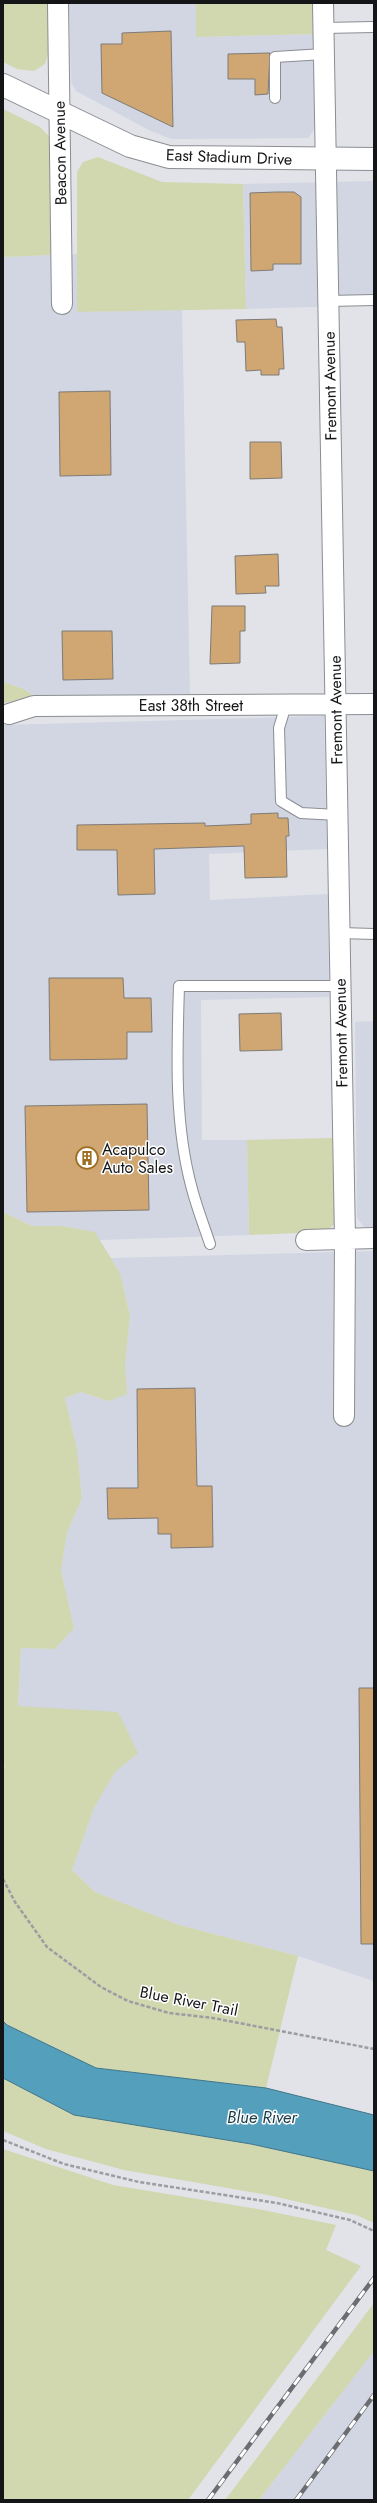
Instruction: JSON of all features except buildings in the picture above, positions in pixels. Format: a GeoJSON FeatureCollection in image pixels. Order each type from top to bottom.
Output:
{"type":"FeatureCollection","features":[{"type":"Feature","properties":{"kind":"main road","name":"East Stadium Drive"},"geometry":{"type":"LineString","coordinates":[[3,85],[130,146],[169,157],[326,160],[374,159]]}},
{"type":"Feature","properties":{"kind":"street","name":"Beacon Avenue"},"geometry":{"type":"LineString","coordinates":[[58,3],[62,304]]}},
{"type":"Feature","properties":{"kind":"street","name":"Fremont Avenue"},"geometry":{"type":"LineString","coordinates":[[324,3],[345,1239],[344,1416]]}},
{"type":"Feature","properties":{"kind":"street","name":"East 38th Street"},"geometry":{"type":"LineString","coordinates":[[9,714],[34,706],[374,704]]}},
{"type":"Feature","properties":{"kind":"street"},"geometry":{"type":"LineString","coordinates":[[306,1240],[374,1238]]}},
{"type":"Feature","properties":{"kind":"lane"},"geometry":{"type":"LineString","coordinates":[[324,28],[374,27]]}},
{"type":"Feature","properties":{"kind":"lane"},"geometry":{"type":"LineString","coordinates":[[275,98],[275,57],[324,54]]}},
{"type":"Feature","properties":{"kind":"lane"},"geometry":{"type":"LineString","coordinates":[[328,301],[374,300]]}},
{"type":"Feature","properties":{"kind":"lane"},"geometry":{"type":"LineString","coordinates":[[286,704],[279,728],[281,801],[301,813],[338,815]]}},
{"type":"Feature","properties":{"kind":"lane"},"geometry":{"type":"LineString","coordinates":[[340,933],[374,934]]}},
{"type":"Feature","properties":{"kind":"lane"},"geometry":{"type":"LineString","coordinates":[[210,1244],[192,1189],[182,1137],[177,1058],[179,986],[341,986]]}},
{"type":"Feature","properties":{"kind":"path","name":"Blue River Trail"},"geometry":{"type":"LineString","coordinates":[[3,1879],[16,1902],[48,1947],[102,1987],[128,2001],[169,2013],[351,2043],[374,2049]]}},
{"type":"Feature","properties":{"kind":"path"},"geometry":{"type":"LineString","coordinates":[[3,2140],[64,2164],[139,2182],[277,2203],[350,2220],[374,2231]]}},
{"type":"Feature","properties":{"kind":"shaded area"},"geometry":{"type":"Polygon","coordinates":[[[69,3],[196,3],[197,37],[314,34],[314,130],[308,138],[171,139],[149,130],[76,91],[71,82],[69,3]]]}},
{"type":"Feature","properties":{"kind":"shaded area"},"geometry":{"type":"Polygon","coordinates":[[[374,181],[374,305],[246,309],[243,184],[374,181]]]}},
{"type":"Feature","properties":{"kind":"shaded area"},"geometry":{"type":"Polygon","coordinates":[[[77,254],[77,312],[182,310],[190,695],[36,698],[24,689],[3,682],[3,257],[77,254]]]}},
{"type":"Feature","properties":{"kind":"shaded area"},"geometry":{"type":"Polygon","coordinates":[[[324,716],[327,849],[209,854],[210,900],[328,894],[329,997],[201,1000],[202,1140],[247,1140],[249,1235],[99,1240],[94,1232],[62,1226],[32,1226],[3,1212],[3,725],[324,716]]]}},
{"type":"Feature","properties":{"kind":"shaded area"},"geometry":{"type":"Polygon","coordinates":[[[374,1021],[374,1227],[364,1227],[357,1218],[355,1022],[374,1021]]]}},
{"type":"Feature","properties":{"kind":"shaded area"},"geometry":{"type":"Polygon","coordinates":[[[374,1251],[374,1981],[298,1956],[179,1925],[95,1892],[72,1870],[94,1808],[115,1772],[18,1706],[21,1648],[55,1649],[74,1628],[61,1570],[67,1533],[82,1498],[77,1449],[65,1398],[81,1392],[108,1401],[127,1393],[125,1364],[130,1315],[120,1273],[111,1258],[374,1251]]]}},
{"type":"Feature","properties":{"kind":"shaded area"},"geometry":{"type":"Polygon","coordinates":[[[374,2351],[374,2500],[259,2500],[374,2351]]]}},
{"type":"Feature","properties":{"kind":"green space"},"geometry":{"type":"Polygon","coordinates":[[[3,3],[49,3],[49,51],[45,64],[34,71],[17,69],[3,62],[3,3]]]}},
{"type":"Feature","properties":{"kind":"green space"},"geometry":{"type":"Polygon","coordinates":[[[196,3],[313,3],[314,34],[196,37],[196,3]]]}},
{"type":"Feature","properties":{"kind":"green space"},"geometry":{"type":"Polygon","coordinates":[[[3,109],[40,127],[51,138],[52,255],[3,257],[3,109]]]}},
{"type":"Feature","properties":{"kind":"green space"},"geometry":{"type":"Polygon","coordinates":[[[98,157],[162,182],[243,184],[246,309],[77,312],[77,172],[83,162],[98,157]]]}},
{"type":"Feature","properties":{"kind":"green space"},"geometry":{"type":"Polygon","coordinates":[[[3,682],[24,689],[36,698],[3,703],[3,682]]]}},
{"type":"Feature","properties":{"kind":"green space"},"geometry":{"type":"Polygon","coordinates":[[[332,1138],[335,1223],[326,1232],[249,1235],[247,1140],[332,1138]]]}},
{"type":"Feature","properties":{"kind":"green space"},"geometry":{"type":"Polygon","coordinates":[[[3,1212],[32,1226],[62,1226],[95,1232],[120,1273],[130,1316],[125,1364],[127,1394],[108,1401],[81,1392],[65,1398],[77,1449],[82,1498],[67,1533],[61,1570],[74,1628],[55,1649],[21,1648],[18,1706],[118,1712],[138,1753],[115,1772],[94,1808],[72,1870],[95,1892],[179,1925],[298,1956],[266,2088],[96,2068],[7,2025],[3,2021],[3,1770],[5,1767],[3,1763],[3,1212]]]}},
{"type":"Feature","properties":{"kind":"green space"},"geometry":{"type":"Polygon","coordinates":[[[3,2078],[74,2115],[251,2144],[374,2171],[374,2223],[356,2215],[268,2195],[124,2170],[46,2149],[3,2131],[3,2078]]]}},
{"type":"Feature","properties":{"kind":"green space"},"geometry":{"type":"Polygon","coordinates":[[[3,2149],[113,2185],[263,2210],[336,2225],[326,2250],[361,2266],[188,2500],[3,2500],[3,2149]]]}},
{"type":"Feature","properties":{"kind":"green space"},"geometry":{"type":"Polygon","coordinates":[[[374,2303],[374,2351],[259,2500],[225,2500],[374,2303]]]}},
{"type":"Feature","properties":{"kind":"water","name":"Blue River"},"geometry":{"type":"Polygon","coordinates":[[[3,2021],[7,2025],[96,2068],[266,2088],[374,2115],[374,2171],[251,2144],[74,2115],[3,2078],[3,2021]]]}},
{"type":"Feature","properties":{"kind":"railway"},"geometry":{"type":"LineString","coordinates":[[208,2500],[374,2278]]}},
{"type":"Feature","properties":{"kind":"railway"},"geometry":{"type":"LineString","coordinates":[[296,2500],[374,2395]]}},
{"type":"Feature","properties":{"kind":"place","name":"Acapulco Auto Sales"},"geometry":{"type":"Point","coordinates":[87,1158]}}]}
